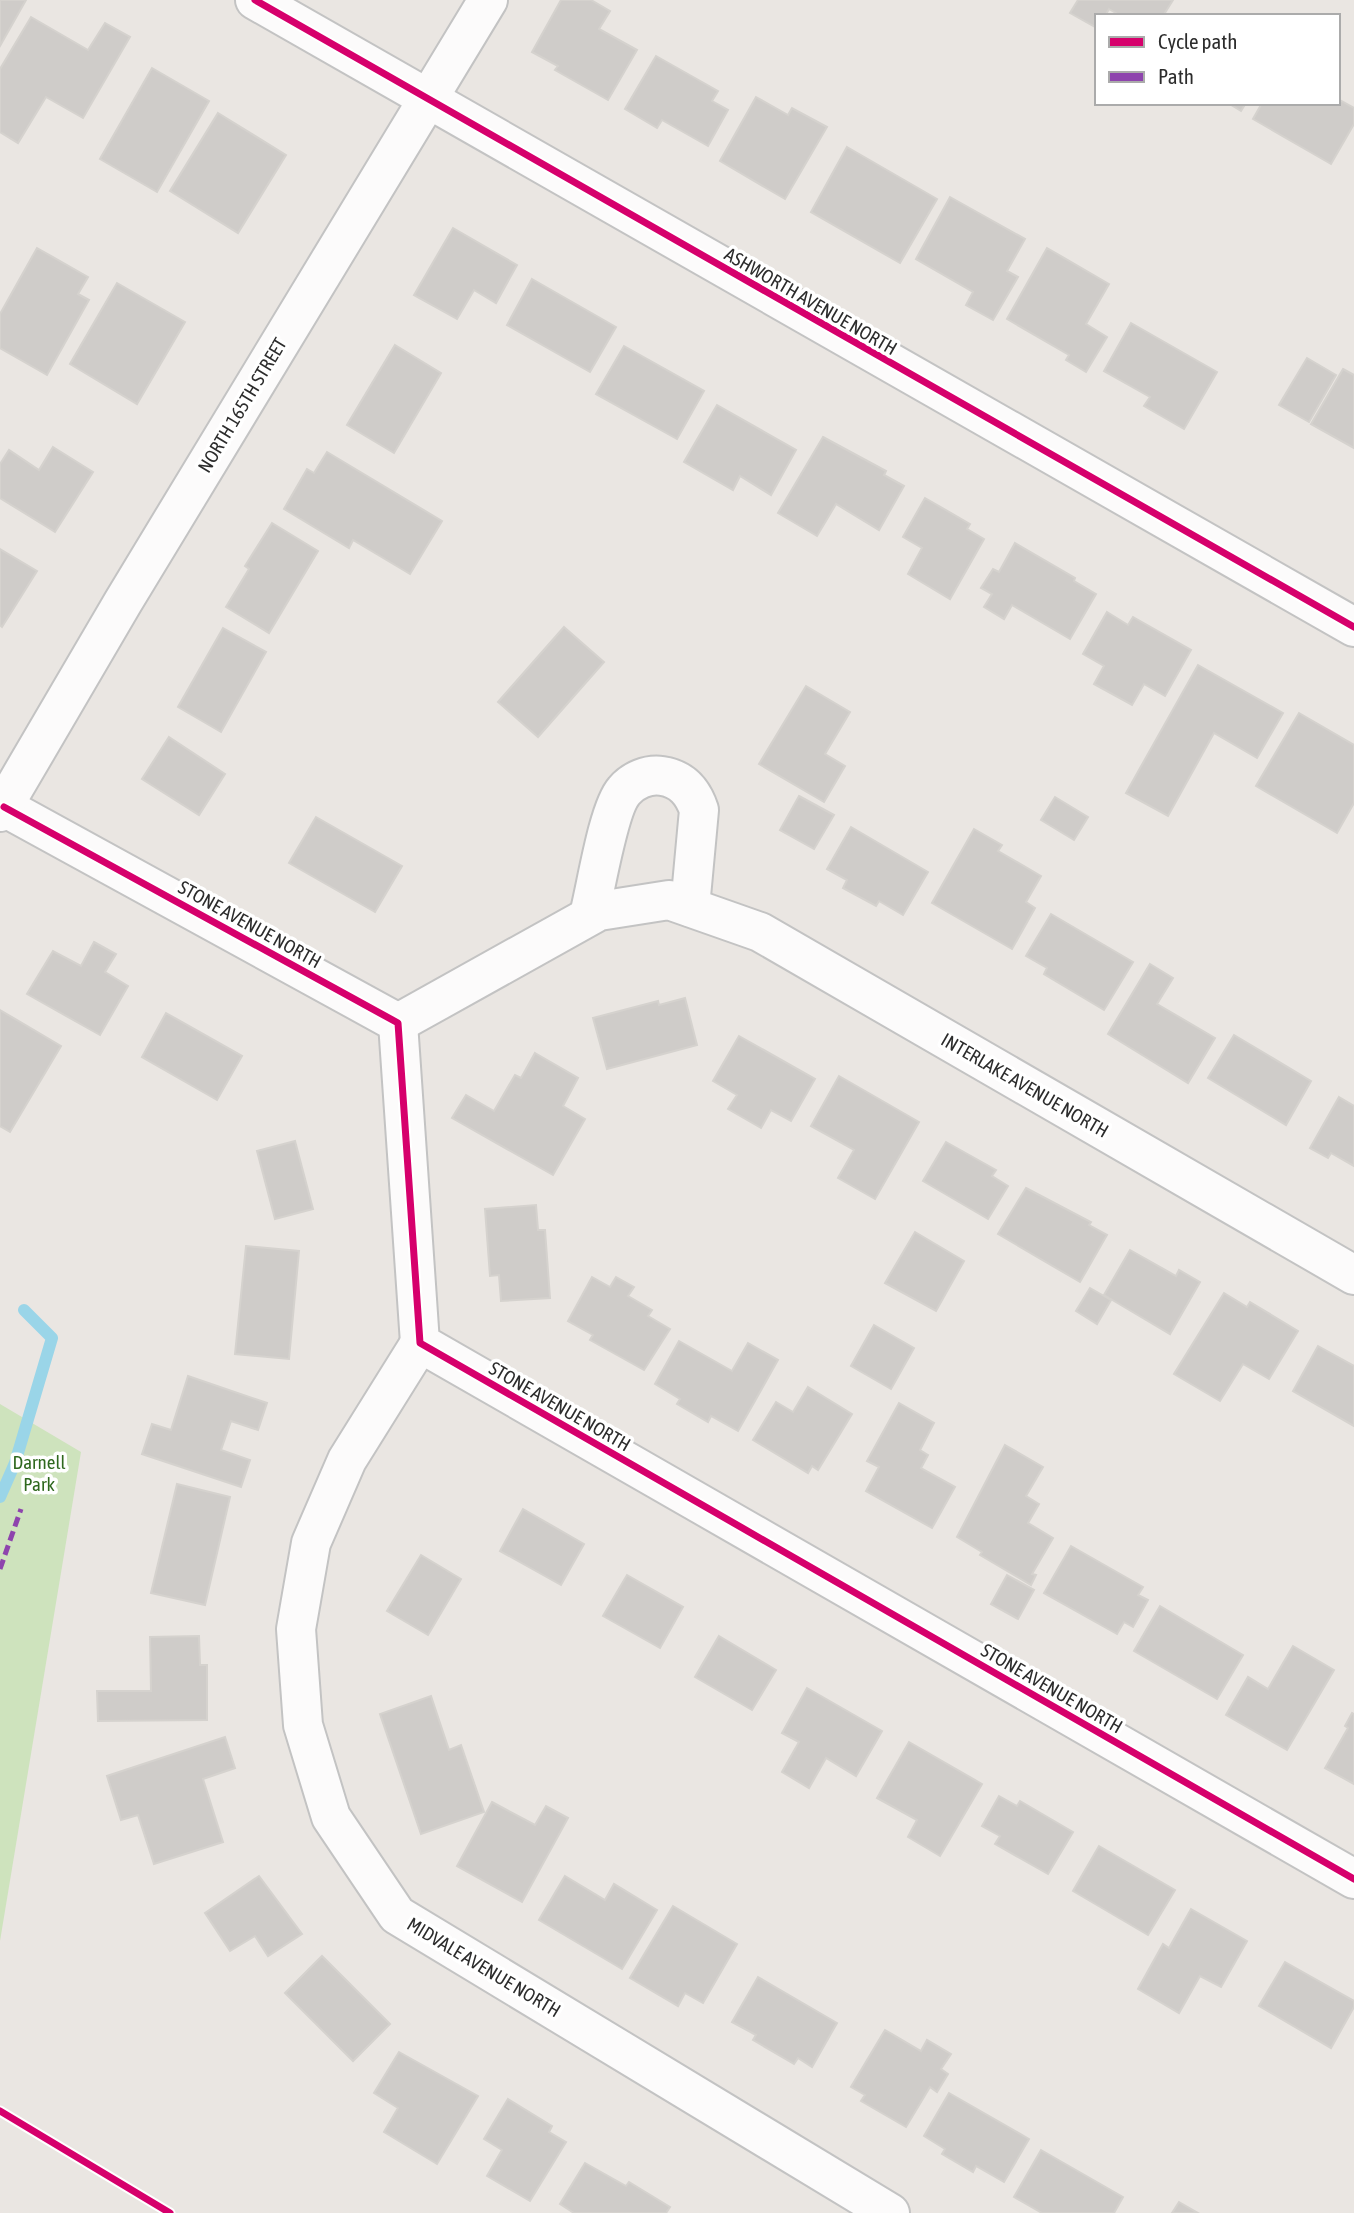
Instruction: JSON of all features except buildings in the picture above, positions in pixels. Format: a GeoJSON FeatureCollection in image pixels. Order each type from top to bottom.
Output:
{"type":"FeatureCollection","features":[{"type":"Feature","properties":{"kind":"street","name":"ASHWORTH AVENUE NORTH"},"geometry":{"type":"LineString","coordinates":[[255,0],[427,101],[1354,627]]}},
{"type":"Feature","properties":{"kind":"street","name":"NORTH 165TH STREET"},"geometry":{"type":"LineString","coordinates":[[2,810],[123,602],[488,0]]}},
{"type":"Feature","properties":{"kind":"street"},"geometry":{"type":"LineString","coordinates":[[589,915],[616,804],[622,792],[645,777],[659,775],[685,786],[699,810],[690,907]]}},
{"type":"Feature","properties":{"kind":"street","name":"STONE AVENUE NORTH"},"geometry":{"type":"LineString","coordinates":[[2,810],[398,1023]]}},
{"type":"Feature","properties":{"kind":"street","name":"INTERLAKE AVENUE NORTH"},"geometry":{"type":"LineString","coordinates":[[398,1023],[589,915],[669,900],[760,932],[1354,1275]]}},
{"type":"Feature","properties":{"kind":"street"},"geometry":{"type":"LineString","coordinates":[[398,1023],[420,1343]]}},
{"type":"Feature","properties":{"kind":"street","name":"STONE AVENUE NORTH"},"geometry":{"type":"LineString","coordinates":[[420,1343],[1354,1879]]}},
{"type":"Feature","properties":{"kind":"street","name":"MIDVALE AVENUE NORTH"},"geometry":{"type":"LineString","coordinates":[[420,1343],[347,1461],[311,1543],[296,1629],[303,1725],[331,1817],[397,1915],[890,2213]]}},
{"type":"Feature","properties":{"kind":"green space","name":"Darnell Park"},"geometry":{"type":"Polygon","coordinates":[[[0,1404],[81,1452],[0,1941],[0,1404]]]}},
{"type":"Feature","properties":{"kind":"waterway"},"geometry":{"type":"LineString","coordinates":[[0,1497],[15,1463],[52,1338],[24,1310]]}},
{"type":"Feature","properties":{"kind":"marked path"},"geometry":{"type":"LineString","coordinates":[[0,1569],[21,1509]]}},
{"type":"Feature","properties":{"kind":"cycle path"},"geometry":{"type":"LineString","coordinates":[[255,0],[1354,627]]}},
{"type":"Feature","properties":{"kind":"cycle path"},"geometry":{"type":"LineString","coordinates":[[4,807],[398,1023],[420,1343],[1354,1879]]}},
{"type":"Feature","properties":{"kind":"cycle path"},"geometry":{"type":"LineString","coordinates":[[0,2111],[170,2213]]}}]}
